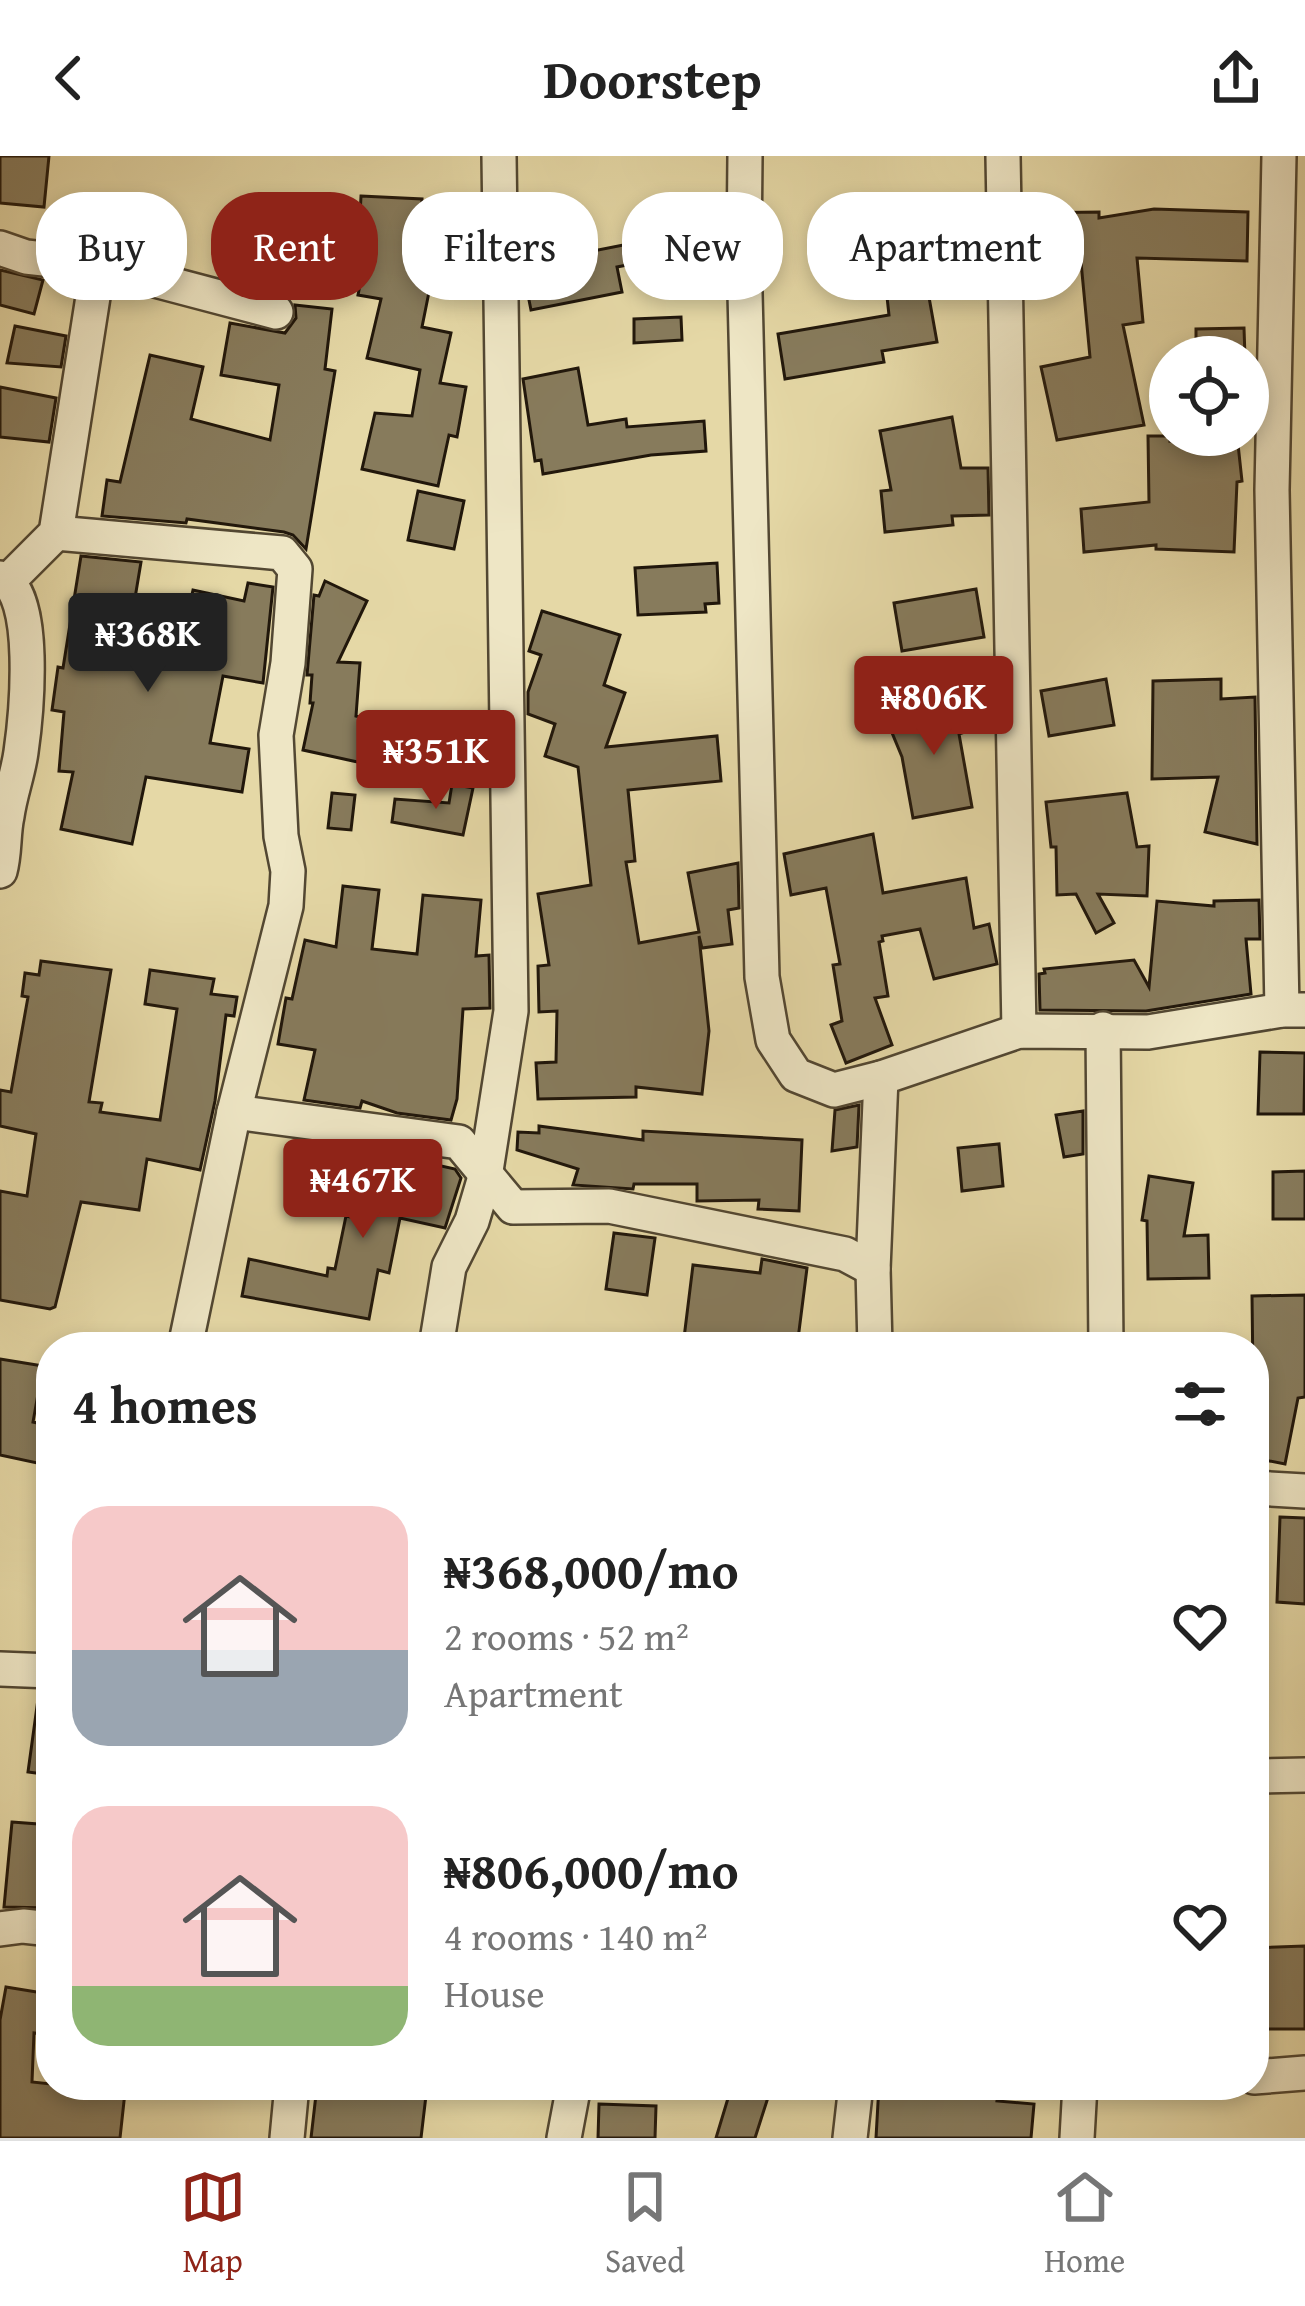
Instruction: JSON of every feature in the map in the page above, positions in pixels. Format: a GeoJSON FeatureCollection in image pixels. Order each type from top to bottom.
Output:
{"type":"FeatureCollection","features":[{"type":"Feature","properties":{"kind":"street"},"geometry":{"type":"LineString","coordinates":[[438,1332],[449,1267],[472,1221],[485,1177],[511,1011],[499,156]]}},
{"type":"Feature","properties":{"kind":"street"},"geometry":{"type":"LineString","coordinates":[[746,156],[745,300],[762,977],[773,1040],[796,1075],[834,1090],[1019,1031],[1148,1031],[1294,1010],[1272,490],[1291,295],[1279,156]]}},
{"type":"Feature","properties":{"kind":"street"},"geometry":{"type":"LineString","coordinates":[[1003,156],[1019,1031]]}},
{"type":"Feature","properties":{"kind":"street"},"geometry":{"type":"LineString","coordinates":[[0,248],[36,258]]}},
{"type":"Feature","properties":{"kind":"street"},"geometry":{"type":"LineString","coordinates":[[187,288],[276,312]]}},
{"type":"Feature","properties":{"kind":"street"},"geometry":{"type":"LineString","coordinates":[[1,865],[21,753],[27,624],[19,592],[4,579],[56,533],[93,300]]}},
{"type":"Feature","properties":{"kind":"street"},"geometry":{"type":"LineString","coordinates":[[56,533],[282,554],[295,569],[288,663],[276,735],[281,836],[288,871],[286,906],[234,1112],[187,1332]]}},
{"type":"Feature","properties":{"kind":"street"},"geometry":{"type":"LineString","coordinates":[[1103,1029],[1106,1332]]}},
{"type":"Feature","properties":{"kind":"street"},"geometry":{"type":"LineString","coordinates":[[874,1332],[881,1078]]}},
{"type":"Feature","properties":{"kind":"street"},"geometry":{"type":"LineString","coordinates":[[234,1112],[459,1142],[512,1207],[609,1206],[845,1254],[873,1269]]}},
{"type":"Feature","properties":{"kind":"street"},"geometry":{"type":"LineString","coordinates":[[1269,1489],[1305,1491]]}},
{"type":"Feature","properties":{"kind":"street"},"geometry":{"type":"LineString","coordinates":[[0,1669],[36,1670]]}},
{"type":"Feature","properties":{"kind":"street"},"geometry":{"type":"LineString","coordinates":[[1269,1776],[1305,1775]]}},
{"type":"Feature","properties":{"kind":"street"},"geometry":{"type":"LineString","coordinates":[[0,1929],[36,1927]]}},
{"type":"Feature","properties":{"kind":"street"},"geometry":{"type":"LineString","coordinates":[[1269,2076],[1305,2073]]}},
{"type":"Feature","properties":{"kind":"street"},"geometry":{"type":"LineString","coordinates":[[287,2138],[291,2100]]}},
{"type":"Feature","properties":{"kind":"street"},"geometry":{"type":"LineString","coordinates":[[564,2138],[571,2100]]}},
{"type":"Feature","properties":{"kind":"street"},"geometry":{"type":"LineString","coordinates":[[850,2138],[854,2100]]}},
{"type":"Feature","properties":{"kind":"street"},"geometry":{"type":"LineString","coordinates":[[1077,2138],[1079,2100]]}},
{"type":"Feature","properties":{"kind":"building"},"geometry":{"type":"Polygon","coordinates":[[[0,156],[49,156],[45,192],[36,192],[36,206],[0,203],[0,156]]]}},
{"type":"Feature","properties":{"kind":"building"},"geometry":{"type":"Polygon","coordinates":[[[378,197],[402,198],[402,300],[427,300],[422,327],[451,333],[440,383],[466,387],[457,437],[449,435],[438,486],[362,469],[375,413],[412,416],[420,370],[367,358],[381,299],[378,197]]]}},
{"type":"Feature","properties":{"kind":"building"},"geometry":{"type":"Polygon","coordinates":[[[1154,209],[1248,212],[1247,261],[1137,258],[1143,322],[1123,325],[1144,425],[1057,440],[1041,367],[1090,357],[1084,212],[1099,212],[1099,218],[1154,209]]]}},
{"type":"Feature","properties":{"kind":"building"},"geometry":{"type":"Polygon","coordinates":[[[622,245],[622,266],[617,267],[622,292],[598,297],[598,250],[622,245]]]}},
{"type":"Feature","properties":{"kind":"building"},"geometry":{"type":"Polygon","coordinates":[[[0,270],[36,278],[34,314],[0,305],[0,270]]]}},
{"type":"Feature","properties":{"kind":"building"},"geometry":{"type":"Polygon","coordinates":[[[529,300],[582,300],[531,310],[529,300]]]}},
{"type":"Feature","properties":{"kind":"building"},"geometry":{"type":"Polygon","coordinates":[[[887,300],[930,300],[937,342],[882,351],[884,362],[785,379],[778,334],[889,315],[887,300]]]}},
{"type":"Feature","properties":{"kind":"building"},"geometry":{"type":"Polygon","coordinates":[[[295,305],[332,309],[325,369],[335,371],[306,549],[284,532],[187,519],[186,523],[102,516],[107,480],[120,482],[150,355],[203,367],[191,419],[270,440],[279,385],[221,375],[230,323],[285,333],[296,318],[295,305]]]}},
{"type":"Feature","properties":{"kind":"building"},"geometry":{"type":"Polygon","coordinates":[[[681,317],[682,340],[634,343],[634,319],[681,317]]]}},
{"type":"Feature","properties":{"kind":"building"},"geometry":{"type":"Polygon","coordinates":[[[15,326],[66,336],[61,367],[7,363],[15,326]]]}},
{"type":"Feature","properties":{"kind":"building"},"geometry":{"type":"Polygon","coordinates":[[[1244,328],[1244,336],[1196,336],[1196,329],[1244,328]]]}},
{"type":"Feature","properties":{"kind":"building"},"geometry":{"type":"Polygon","coordinates":[[[578,368],[588,425],[626,419],[627,427],[704,421],[706,451],[651,455],[543,474],[541,460],[535,461],[523,379],[578,368]]]}},
{"type":"Feature","properties":{"kind":"building"},"geometry":{"type":"Polygon","coordinates":[[[0,387],[56,398],[49,442],[0,437],[0,387]]]}},
{"type":"Feature","properties":{"kind":"building"},"geometry":{"type":"Polygon","coordinates":[[[952,417],[961,468],[988,468],[989,515],[952,516],[953,525],[885,532],[881,491],[891,490],[880,431],[952,417]]]}},
{"type":"Feature","properties":{"kind":"building"},"geometry":{"type":"Polygon","coordinates":[[[1148,436],[1149,456],[1239,456],[1242,481],[1237,482],[1234,552],[1156,549],[1156,545],[1084,552],[1081,509],[1149,502],[1148,436]]]}},
{"type":"Feature","properties":{"kind":"building"},"geometry":{"type":"Polygon","coordinates":[[[418,491],[464,501],[454,549],[408,540],[418,491]]]}},
{"type":"Feature","properties":{"kind":"building"},"geometry":{"type":"Polygon","coordinates":[[[81,556],[141,562],[131,622],[184,631],[193,590],[244,601],[248,583],[273,587],[263,683],[223,676],[210,743],[249,749],[242,792],[146,777],[132,844],[61,829],[73,772],[59,771],[64,712],[52,710],[81,556]]]}},
{"type":"Feature","properties":{"kind":"building"},"geometry":{"type":"Polygon","coordinates":[[[717,563],[719,603],[705,604],[706,612],[638,615],[635,568],[717,563]]]}},
{"type":"Feature","properties":{"kind":"building"},"geometry":{"type":"Polygon","coordinates":[[[325,581],[367,601],[338,662],[360,663],[356,716],[372,720],[362,763],[303,750],[313,703],[312,675],[307,675],[314,595],[319,596],[325,581]]]}},
{"type":"Feature","properties":{"kind":"building"},"geometry":{"type":"Polygon","coordinates":[[[976,589],[984,637],[902,651],[894,603],[976,589]]]}},
{"type":"Feature","properties":{"kind":"building"},"geometry":{"type":"Polygon","coordinates":[[[542,611],[620,635],[604,685],[625,693],[606,747],[717,736],[721,781],[628,790],[635,861],[626,862],[639,943],[699,932],[688,873],[738,863],[739,908],[728,910],[732,944],[702,948],[699,936],[709,1031],[702,1094],[636,1087],[636,1097],[538,1099],[536,1063],[556,1062],[557,1011],[539,1012],[538,966],[549,965],[538,894],[591,885],[578,767],[545,756],[555,724],[528,714],[528,692],[541,655],[529,651],[542,611]]]}},
{"type":"Feature","properties":{"kind":"building"},"geometry":{"type":"Polygon","coordinates":[[[1106,679],[1114,725],[1049,736],[1041,691],[1106,679]]]}},
{"type":"Feature","properties":{"kind":"building"},"geometry":{"type":"Polygon","coordinates":[[[1221,679],[1221,699],[1255,697],[1257,844],[1205,832],[1218,777],[1152,779],[1153,681],[1221,679]]]}},
{"type":"Feature","properties":{"kind":"building"},"geometry":{"type":"Polygon","coordinates":[[[957,696],[970,730],[959,734],[972,807],[913,818],[902,757],[888,723],[957,696]]]}},
{"type":"Feature","properties":{"kind":"building"},"geometry":{"type":"Polygon","coordinates":[[[452,784],[473,788],[463,835],[392,822],[395,799],[449,803],[452,784]]]}},
{"type":"Feature","properties":{"kind":"building"},"geometry":{"type":"Polygon","coordinates":[[[332,793],[355,795],[351,830],[328,828],[332,793]]]}},
{"type":"Feature","properties":{"kind":"building"},"geometry":{"type":"Polygon","coordinates":[[[1127,793],[1137,847],[1149,846],[1147,896],[1098,894],[1114,923],[1096,933],[1076,894],[1057,895],[1056,847],[1051,847],[1046,802],[1127,793]]]}},
{"type":"Feature","properties":{"kind":"building"},"geometry":{"type":"Polygon","coordinates":[[[873,834],[883,893],[966,878],[974,928],[989,924],[997,964],[934,979],[920,929],[882,936],[888,996],[875,998],[892,1045],[846,1063],[831,1025],[842,1021],[833,965],[840,964],[826,888],[791,895],[784,854],[873,834]]]}},
{"type":"Feature","properties":{"kind":"building"},"geometry":{"type":"Polygon","coordinates":[[[343,886],[379,890],[372,949],[417,954],[423,895],[481,900],[476,956],[489,955],[490,1008],[463,1009],[457,1099],[451,1120],[397,1113],[362,1101],[360,1108],[304,1100],[315,1050],[278,1044],[286,998],[292,999],[305,940],[336,947],[343,886]]]}},
{"type":"Feature","properties":{"kind":"building"},"geometry":{"type":"Polygon","coordinates":[[[1259,900],[1260,939],[1246,939],[1251,994],[1146,1011],[1040,1010],[1039,974],[1044,969],[1134,960],[1149,987],[1157,901],[1214,906],[1214,901],[1259,900]]]}},
{"type":"Feature","properties":{"kind":"building"},"geometry":{"type":"Polygon","coordinates":[[[41,961],[111,970],[89,1102],[102,1103],[100,1112],[160,1120],[177,1009],[145,1004],[150,970],[214,979],[211,994],[237,997],[234,1016],[226,1015],[200,1170],[147,1159],[139,1210],[81,1202],[55,1307],[50,1309],[0,1300],[0,1191],[27,1196],[36,1134],[0,1126],[0,1090],[11,1092],[28,997],[22,996],[25,973],[39,975],[41,961]]]}},
{"type":"Feature","properties":{"kind":"building"},"geometry":{"type":"Polygon","coordinates":[[[1260,1052],[1305,1053],[1304,1114],[1258,1114],[1260,1052]]]}},
{"type":"Feature","properties":{"kind":"building"},"geometry":{"type":"Polygon","coordinates":[[[859,1105],[857,1147],[832,1151],[835,1110],[859,1105]]]}},
{"type":"Feature","properties":{"kind":"building"},"geometry":{"type":"Polygon","coordinates":[[[1083,1111],[1083,1154],[1064,1157],[1056,1115],[1083,1111]]]}},
{"type":"Feature","properties":{"kind":"building"},"geometry":{"type":"Polygon","coordinates":[[[539,1126],[643,1140],[643,1131],[802,1140],[799,1211],[758,1209],[759,1200],[697,1201],[697,1184],[634,1184],[633,1189],[573,1185],[578,1169],[517,1150],[518,1132],[539,1133],[539,1126]]]}},
{"type":"Feature","properties":{"kind":"building"},"geometry":{"type":"Polygon","coordinates":[[[999,1144],[1003,1186],[962,1191],[958,1148],[999,1144]]]}},
{"type":"Feature","properties":{"kind":"building"},"geometry":{"type":"Polygon","coordinates":[[[369,1158],[418,1165],[419,1161],[455,1169],[461,1178],[445,1228],[400,1218],[389,1273],[378,1270],[369,1319],[242,1296],[249,1259],[327,1276],[328,1268],[335,1269],[346,1216],[360,1219],[369,1158]]]}},
{"type":"Feature","properties":{"kind":"building"},"geometry":{"type":"Polygon","coordinates":[[[1305,1171],[1305,1219],[1273,1219],[1273,1172],[1305,1171]]]}},
{"type":"Feature","properties":{"kind":"building"},"geometry":{"type":"Polygon","coordinates":[[[1149,1176],[1193,1183],[1184,1236],[1208,1235],[1209,1278],[1148,1279],[1147,1221],[1142,1220],[1149,1176]]]}},
{"type":"Feature","properties":{"kind":"building"},"geometry":{"type":"Polygon","coordinates":[[[614,1233],[655,1238],[647,1295],[606,1289],[614,1233]]]}},
{"type":"Feature","properties":{"kind":"building"},"geometry":{"type":"Polygon","coordinates":[[[762,1259],[807,1268],[799,1332],[685,1332],[693,1265],[760,1273],[762,1259]]]}},
{"type":"Feature","properties":{"kind":"building"},"geometry":{"type":"Polygon","coordinates":[[[1305,1295],[1305,1397],[1298,1398],[1285,1464],[1269,1461],[1269,1332],[1252,1332],[1252,1296],[1305,1295]]]}},
{"type":"Feature","properties":{"kind":"building"},"geometry":{"type":"Polygon","coordinates":[[[0,1359],[36,1365],[36,1463],[0,1455],[0,1359]]]}},
{"type":"Feature","properties":{"kind":"building"},"geometry":{"type":"Polygon","coordinates":[[[1280,1517],[1305,1518],[1305,1604],[1277,1602],[1280,1517]]]}},
{"type":"Feature","properties":{"kind":"building"},"geometry":{"type":"Polygon","coordinates":[[[36,1714],[36,1773],[28,1772],[36,1714]]]}},
{"type":"Feature","properties":{"kind":"building"},"geometry":{"type":"Polygon","coordinates":[[[12,1822],[36,1824],[36,1908],[4,1907],[12,1822]]]}},
{"type":"Feature","properties":{"kind":"building"},"geometry":{"type":"Polygon","coordinates":[[[1305,1946],[1305,2029],[1269,2029],[1269,1947],[1305,1946]]]}},
{"type":"Feature","properties":{"kind":"building"},"geometry":{"type":"Polygon","coordinates":[[[6,1987],[36,1992],[32,2082],[36,2082],[36,2100],[124,2100],[120,2138],[0,2138],[0,2020],[6,1987]]]}},
{"type":"Feature","properties":{"kind":"building"},"geometry":{"type":"Polygon","coordinates":[[[315,2100],[425,2100],[421,2138],[311,2138],[315,2100]]]}},
{"type":"Feature","properties":{"kind":"building"},"geometry":{"type":"Polygon","coordinates":[[[727,2100],[767,2100],[755,2138],[716,2138],[727,2100]]]}},
{"type":"Feature","properties":{"kind":"building"},"geometry":{"type":"Polygon","coordinates":[[[878,2100],[1034,2104],[1031,2138],[876,2138],[878,2100]]]}},
{"type":"Feature","properties":{"kind":"building"},"geometry":{"type":"Polygon","coordinates":[[[599,2104],[656,2106],[655,2138],[598,2138],[599,2104]]]}}]}
